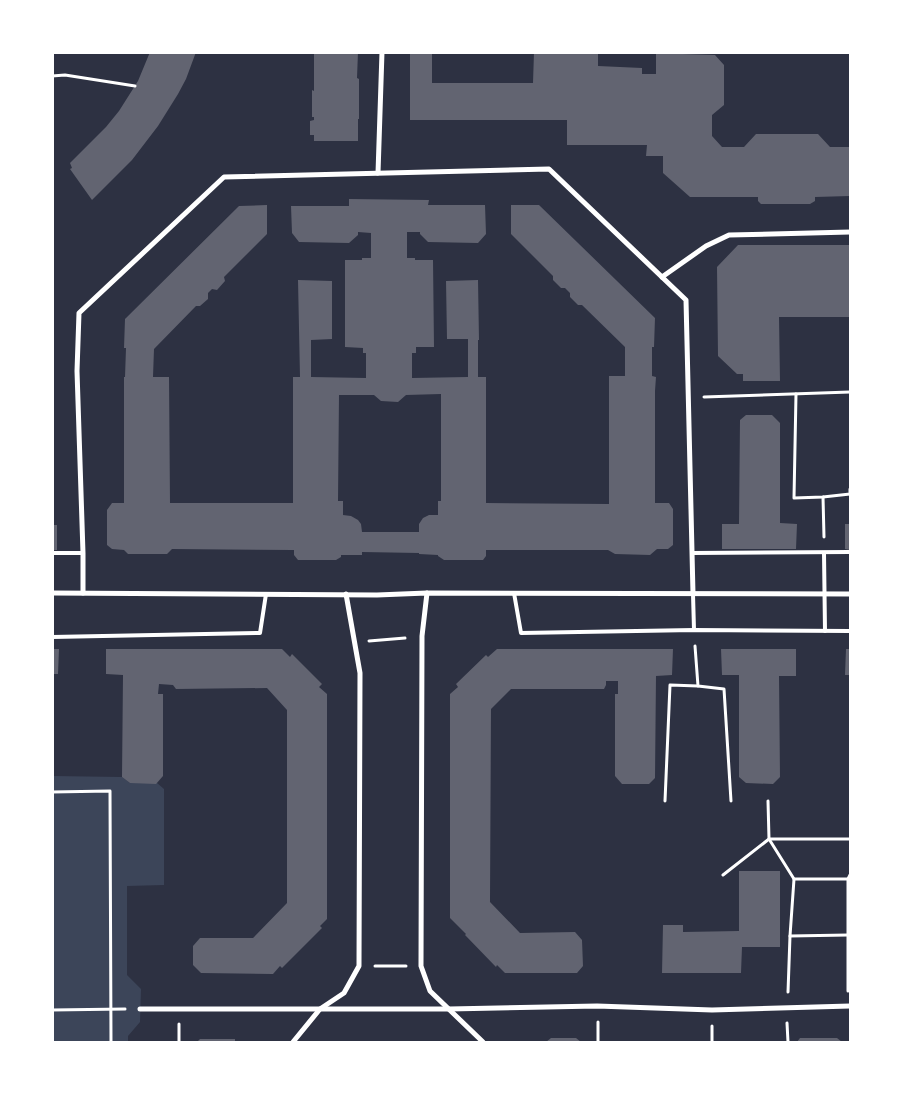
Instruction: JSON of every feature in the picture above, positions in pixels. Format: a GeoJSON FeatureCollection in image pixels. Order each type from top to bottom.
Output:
{"type":"FeatureCollection","features":[{"type":"Feature","properties":{"kind":"street"},"geometry":{"type":"LineString","coordinates":[[378,173],[382,52]]}},
{"type":"Feature","properties":{"kind":"street"},"geometry":{"type":"LineString","coordinates":[[83,593],[77,371],[78,313],[224,177],[549,170],[686,300],[693,594]]}},
{"type":"Feature","properties":{"kind":"street"},"geometry":{"type":"LineString","coordinates":[[662,276],[706,246],[729,234],[850,232]]}},
{"type":"Feature","properties":{"kind":"street"},"geometry":{"type":"LineString","coordinates":[[52,593],[850,594]]}},
{"type":"Feature","properties":{"kind":"street"},"geometry":{"type":"LineString","coordinates":[[427,593],[422,636],[421,966],[430,991],[483,1042]]}},
{"type":"Feature","properties":{"kind":"street"},"geometry":{"type":"LineString","coordinates":[[293,1042],[320,1009],[344,993],[359,966],[360,673],[346,594]]}},
{"type":"Feature","properties":{"kind":"street"},"geometry":{"type":"LineString","coordinates":[[140,1009],[597,1006],[712,1010],[849,1006]]}},
{"type":"Feature","properties":{"kind":"lane"},"geometry":{"type":"LineString","coordinates":[[824,552],[825,631]]}},
{"type":"Feature","properties":{"kind":"lane"},"geometry":{"type":"LineString","coordinates":[[692,553],[850,552]]}},
{"type":"Feature","properties":{"kind":"lane"},"geometry":{"type":"LineString","coordinates":[[52,553],[83,553]]}},
{"type":"Feature","properties":{"kind":"lane"},"geometry":{"type":"LineString","coordinates":[[514,593],[521,633],[694,630],[850,631]]}},
{"type":"Feature","properties":{"kind":"lane"},"geometry":{"type":"LineString","coordinates":[[52,637],[260,633],[266,594]]}},
{"type":"Feature","properties":{"kind":"lane"},"geometry":{"type":"LineString","coordinates":[[693,594],[694,630]]}},
{"type":"Feature","properties":{"kind":"path"},"geometry":{"type":"LineString","coordinates":[[52,76],[65,76],[135,86]]}},
{"type":"Feature","properties":{"kind":"path"},"geometry":{"type":"LineString","coordinates":[[689,398],[850,392]]}},
{"type":"Feature","properties":{"kind":"path"},"geometry":{"type":"LineString","coordinates":[[796,394],[794,498],[850,494],[850,490]]}},
{"type":"Feature","properties":{"kind":"path"},"geometry":{"type":"LineString","coordinates":[[823,497],[824,552]]}},
{"type":"Feature","properties":{"kind":"path"},"geometry":{"type":"LineString","coordinates":[[694,630],[698,686]]}},
{"type":"Feature","properties":{"kind":"path"},"geometry":{"type":"LineString","coordinates":[[368,641],[413,637]]}},
{"type":"Feature","properties":{"kind":"path"},"geometry":{"type":"LineString","coordinates":[[665,801],[670,685],[724,689],[732,801]]}},
{"type":"Feature","properties":{"kind":"path"},"geometry":{"type":"LineString","coordinates":[[52,792],[110,791],[111,1042]]}},
{"type":"Feature","properties":{"kind":"path"},"geometry":{"type":"LineString","coordinates":[[768,801],[769,839],[794,879],[787,1007]]}},
{"type":"Feature","properties":{"kind":"path"},"geometry":{"type":"LineString","coordinates":[[723,875],[769,839],[850,839]]}},
{"type":"Feature","properties":{"kind":"path"},"geometry":{"type":"LineString","coordinates":[[794,879],[849,877],[849,1006]]}},
{"type":"Feature","properties":{"kind":"path"},"geometry":{"type":"LineString","coordinates":[[790,936],[848,935]]}},
{"type":"Feature","properties":{"kind":"path"},"geometry":{"type":"LineString","coordinates":[[368,966],[412,966]]}},
{"type":"Feature","properties":{"kind":"path"},"geometry":{"type":"LineString","coordinates":[[52,1010],[140,1009]]}},
{"type":"Feature","properties":{"kind":"shaded area"},"geometry":{"type":"Polygon","coordinates":[[[53,776],[122,777],[130,783],[157,783],[164,789],[164,885],[127,886],[127,975],[141,989],[140,1022],[128,1036],[128,1042],[53,1042],[53,776]]]}},
{"type":"Feature","properties":{"kind":"building"},"geometry":{"type":"Polygon","coordinates":[[[150,52],[196,52],[186,79],[158,126],[132,160],[92,200],[70,169],[72,168],[70,163],[106,127],[119,111],[138,81],[150,52]]]}},
{"type":"Feature","properties":{"kind":"building"},"geometry":{"type":"Polygon","coordinates":[[[314,52],[358,52],[358,141],[314,141],[314,135],[310,135],[310,121],[314,120],[314,117],[312,117],[312,90],[314,91],[314,52]]]}},
{"type":"Feature","properties":{"kind":"building"},"geometry":{"type":"Polygon","coordinates":[[[410,52],[432,52],[432,83],[533,83],[534,52],[598,52],[598,66],[642,68],[642,74],[656,74],[656,54],[663,54],[663,52],[715,55],[724,65],[724,105],[712,115],[712,136],[722,147],[744,147],[756,134],[818,134],[830,147],[850,147],[850,196],[815,197],[815,201],[810,204],[761,204],[758,201],[758,197],[690,197],[663,173],[663,156],[646,156],[647,145],[567,145],[567,120],[410,120],[410,52]]]}},
{"type":"Feature","properties":{"kind":"building"},"geometry":{"type":"Polygon","coordinates":[[[349,199],[429,200],[428,205],[485,205],[486,234],[478,243],[428,242],[420,232],[407,232],[407,258],[433,260],[434,347],[416,347],[416,353],[412,353],[412,378],[468,377],[468,339],[447,339],[446,281],[478,280],[478,377],[486,377],[486,503],[609,504],[609,376],[625,376],[625,347],[582,305],[578,305],[570,297],[570,293],[553,280],[553,276],[511,234],[511,205],[539,205],[655,318],[652,376],[656,377],[655,503],[669,503],[673,509],[673,545],[668,549],[657,549],[650,555],[615,554],[608,550],[486,550],[486,556],[483,560],[444,560],[438,555],[419,553],[362,552],[362,555],[341,555],[336,560],[298,560],[294,555],[294,550],[172,549],[167,554],[128,554],[124,550],[112,549],[107,545],[107,510],[112,503],[124,503],[125,319],[239,206],[267,205],[267,234],[224,277],[225,281],[217,290],[212,289],[208,293],[208,299],[200,306],[196,306],[154,349],[153,377],[169,377],[170,503],[293,503],[293,377],[300,377],[298,280],[332,281],[332,339],[311,340],[311,377],[366,378],[366,353],[363,353],[363,348],[345,347],[345,260],[371,258],[371,233],[358,232],[358,235],[349,243],[299,242],[292,233],[291,206],[349,206],[349,199]],[[441,394],[406,395],[398,402],[381,401],[374,395],[339,395],[338,501],[343,501],[343,515],[351,516],[358,520],[361,524],[362,532],[419,532],[419,524],[423,518],[429,515],[438,515],[438,501],[441,501],[441,394]]]}},
{"type":"Feature","properties":{"kind":"building"},"geometry":{"type":"Polygon","coordinates":[[[738,245],[850,245],[850,317],[779,317],[780,381],[743,381],[743,374],[737,374],[718,356],[717,267],[738,245]]]}},
{"type":"Feature","properties":{"kind":"building"},"geometry":{"type":"Polygon","coordinates":[[[746,415],[772,415],[780,423],[780,523],[797,524],[796,549],[722,549],[722,524],[739,524],[740,420],[746,415]]]}},
{"type":"Feature","properties":{"kind":"building"},"geometry":{"type":"Polygon","coordinates":[[[845,524],[850,524],[850,550],[845,549],[845,524]]]}},
{"type":"Feature","properties":{"kind":"building"},"geometry":{"type":"Polygon","coordinates":[[[52,525],[57,525],[57,550],[52,550],[52,525]]]}},
{"type":"Feature","properties":{"kind":"building"},"geometry":{"type":"Polygon","coordinates":[[[52,649],[59,649],[58,674],[52,674],[52,649]]]}},
{"type":"Feature","properties":{"kind":"building"},"geometry":{"type":"Polygon","coordinates":[[[106,649],[282,649],[290,657],[292,654],[322,684],[319,687],[327,694],[327,919],[320,926],[322,928],[282,968],[280,966],[273,974],[201,973],[193,965],[193,946],[200,938],[253,938],[287,903],[287,710],[267,688],[176,689],[173,685],[159,684],[158,694],[163,694],[163,776],[156,784],[130,783],[122,777],[123,675],[106,674],[106,649]]]}},
{"type":"Feature","properties":{"kind":"building"},"geometry":{"type":"Polygon","coordinates":[[[497,649],[673,649],[672,675],[656,676],[655,778],[649,784],[622,784],[615,776],[615,694],[618,694],[618,681],[606,681],[604,689],[511,689],[491,709],[490,902],[520,933],[575,932],[582,940],[583,966],[577,973],[505,973],[497,965],[496,967],[450,918],[450,694],[458,687],[456,684],[486,655],[488,657],[497,649]]]}},
{"type":"Feature","properties":{"kind":"building"},"geometry":{"type":"Polygon","coordinates":[[[721,649],[796,649],[796,676],[779,676],[780,777],[773,784],[746,783],[739,777],[739,675],[722,675],[721,649]]]}},
{"type":"Feature","properties":{"kind":"building"},"geometry":{"type":"Polygon","coordinates":[[[846,649],[850,649],[850,675],[845,675],[846,649]]]}},
{"type":"Feature","properties":{"kind":"building"},"geometry":{"type":"Polygon","coordinates":[[[739,871],[780,871],[780,947],[742,947],[741,973],[662,973],[663,925],[683,925],[683,932],[739,931],[739,871]]]}},
{"type":"Feature","properties":{"kind":"building"},"geometry":{"type":"Polygon","coordinates":[[[551,1038],[576,1038],[581,1042],[546,1042],[551,1038]]]}},
{"type":"Feature","properties":{"kind":"building"},"geometry":{"type":"Polygon","coordinates":[[[800,1038],[837,1038],[842,1042],[797,1042],[800,1038]]]}},
{"type":"Feature","properties":{"kind":"building"},"geometry":{"type":"Polygon","coordinates":[[[200,1039],[235,1039],[235,1042],[197,1042],[200,1039]]]}}]}
